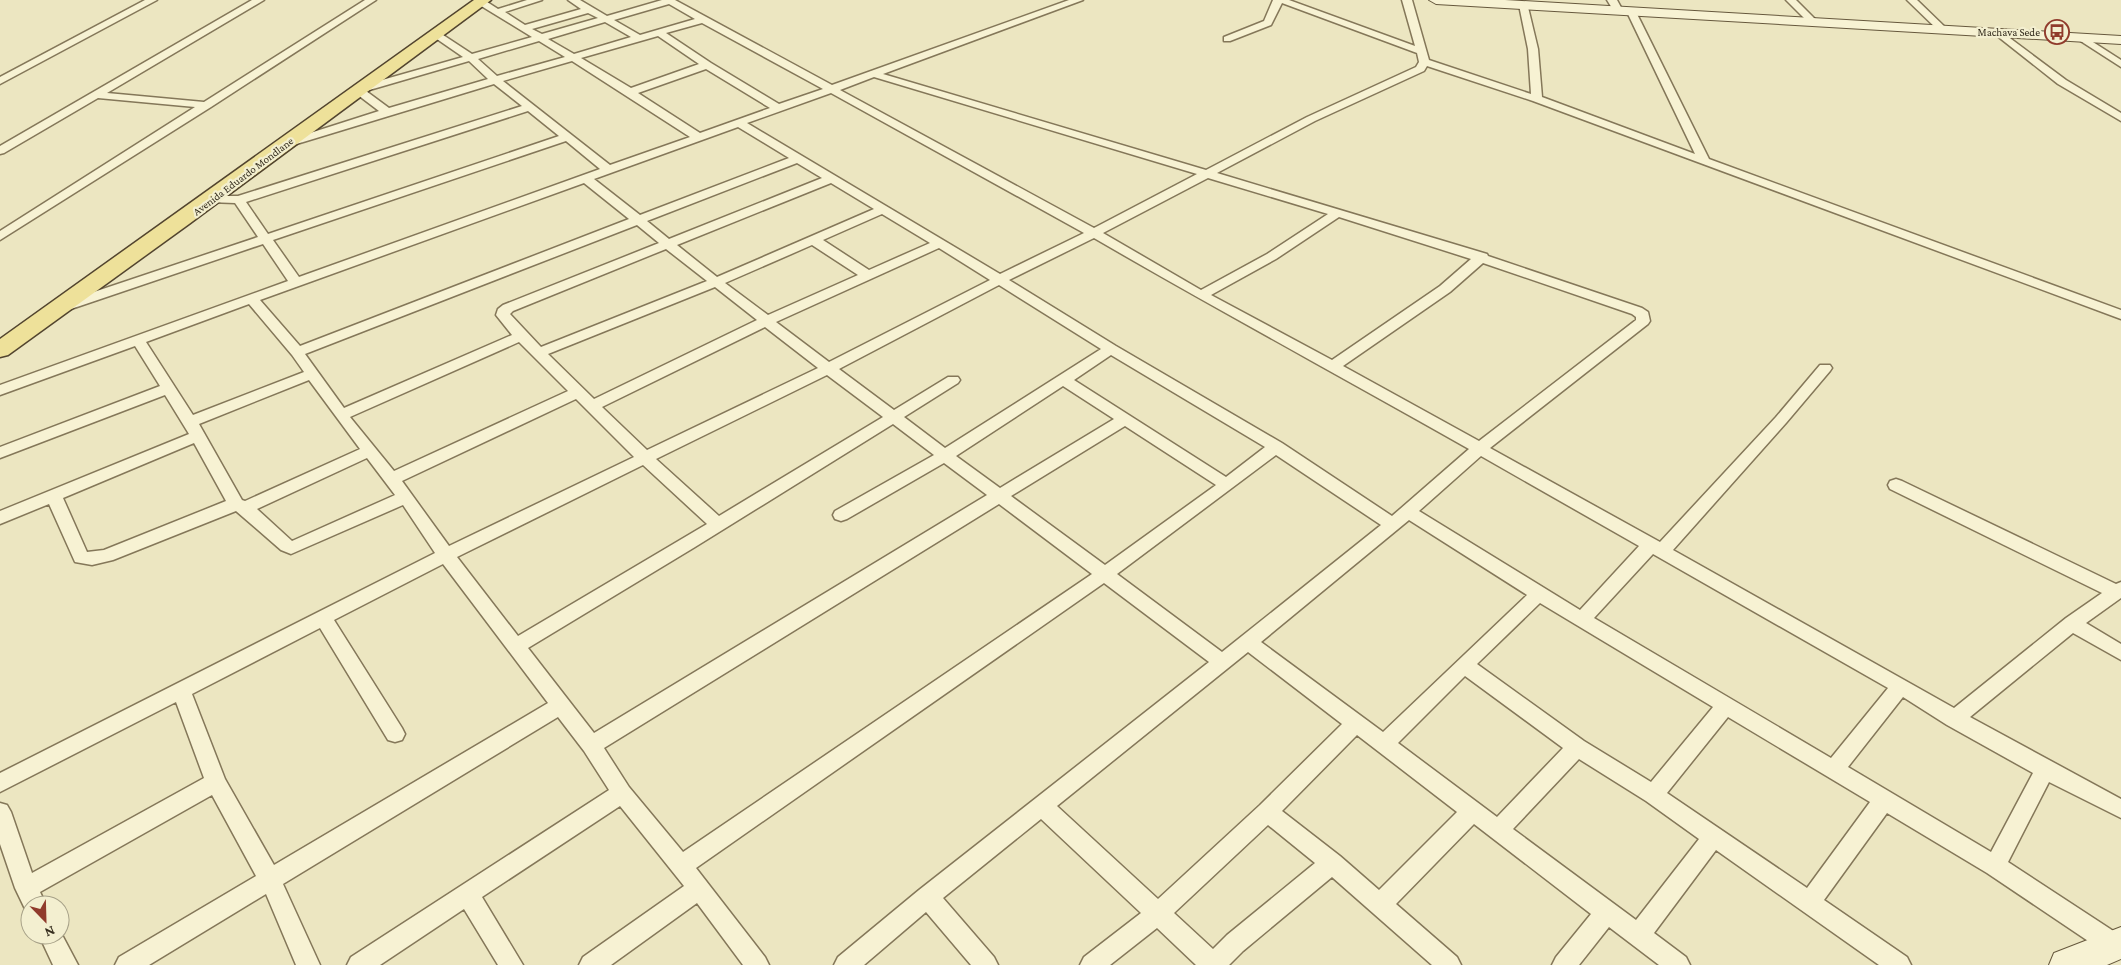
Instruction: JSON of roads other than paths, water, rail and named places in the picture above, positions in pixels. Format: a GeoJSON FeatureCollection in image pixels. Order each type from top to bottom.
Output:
{"type":"FeatureCollection","features":[{"type":"Feature","properties":{"kind":"main road"},"geometry":{"type":"LineString","coordinates":[[1436,0],[1621,8],[1813,22],[2121,40]]}},
{"type":"Feature","properties":{"kind":"main road","name":"Avenida Eduardo Mondlane"},"geometry":{"type":"LineString","coordinates":[[0,350],[212,199],[281,146],[321,120],[358,90],[482,1]]}},
{"type":"Feature","properties":{"kind":"main road"},"geometry":{"type":"LineString","coordinates":[[2066,965],[2118,944]]}},
{"type":"Feature","properties":{"kind":"street"},"geometry":{"type":"LineString","coordinates":[[0,81],[152,0]]}},
{"type":"Feature","properties":{"kind":"street"},"geometry":{"type":"LineString","coordinates":[[0,151],[259,0]]}},
{"type":"Feature","properties":{"kind":"street"},"geometry":{"type":"LineString","coordinates":[[0,236],[371,0]]}},
{"type":"Feature","properties":{"kind":"street"},"geometry":{"type":"LineString","coordinates":[[500,11],[537,0]]}},
{"type":"Feature","properties":{"kind":"street"},"geometry":{"type":"LineString","coordinates":[[576,0],[640,39]]}},
{"type":"Feature","properties":{"kind":"street"},"geometry":{"type":"LineString","coordinates":[[358,90],[669,0],[830,90],[1094,233],[1201,295],[1333,366],[1901,686],[1954,719],[2045,770],[2121,809]]}},
{"type":"Feature","properties":{"kind":"street"},"geometry":{"type":"LineString","coordinates":[[4,386],[587,179],[1078,0]]}},
{"type":"Feature","properties":{"kind":"street"},"geometry":{"type":"LineString","coordinates":[[1227,39],[1268,23],[1279,0],[1423,57],[2121,315]]}},
{"type":"Feature","properties":{"kind":"street"},"geometry":{"type":"LineString","coordinates":[[0,783],[446,555],[829,368],[1094,233],[1311,119],[1420,69],[1423,57],[1407,0]]}},
{"type":"Feature","properties":{"kind":"street"},"geometry":{"type":"LineString","coordinates":[[1791,0],[1813,22]]}},
{"type":"Feature","properties":{"kind":"street"},"geometry":{"type":"LineString","coordinates":[[1912,0],[1944,30]]}},
{"type":"Feature","properties":{"kind":"street"},"geometry":{"type":"LineString","coordinates":[[482,1],[571,58],[630,92],[698,137]]}},
{"type":"Feature","properties":{"kind":"street"},"geometry":{"type":"LineString","coordinates":[[1524,5],[1532,49],[1537,99]]}},
{"type":"Feature","properties":{"kind":"street"},"geometry":{"type":"LineString","coordinates":[[1621,8],[1704,160]]}},
{"type":"Feature","properties":{"kind":"street"},"geometry":{"type":"LineString","coordinates":[[524,28],[590,9]]}},
{"type":"Feature","properties":{"kind":"street"},"geometry":{"type":"LineString","coordinates":[[281,146],[386,112],[704,19]]}},
{"type":"Feature","properties":{"kind":"street"},"geometry":{"type":"LineString","coordinates":[[660,33],[707,65],[779,109]]}},
{"type":"Feature","properties":{"kind":"street"},"geometry":{"type":"LineString","coordinates":[[1998,33],[2062,82],[2121,118]]}},
{"type":"Feature","properties":{"kind":"street"},"geometry":{"type":"LineString","coordinates":[[437,35],[470,57],[495,80],[609,170]]}},
{"type":"Feature","properties":{"kind":"street"},"geometry":{"type":"LineString","coordinates":[[2082,38],[2121,64]]}},
{"type":"Feature","properties":{"kind":"street"},"geometry":{"type":"LineString","coordinates":[[630,92],[707,65]]}},
{"type":"Feature","properties":{"kind":"street"},"geometry":{"type":"LineString","coordinates":[[846,965],[1408,512],[1480,448],[1643,321],[1643,315],[1636,311],[1482,257],[1338,212],[873,74]]}},
{"type":"Feature","properties":{"kind":"street"},"geometry":{"type":"LineString","coordinates":[[358,90],[386,112]]}},
{"type":"Feature","properties":{"kind":"street"},"geometry":{"type":"LineString","coordinates":[[98,95],[207,105]]}},
{"type":"Feature","properties":{"kind":"street"},"geometry":{"type":"LineString","coordinates":[[212,199],[239,200],[530,106]]}},
{"type":"Feature","properties":{"kind":"street"},"geometry":{"type":"LineString","coordinates":[[739,123],[800,158],[1111,349],[1276,447],[1392,524]]}},
{"type":"Feature","properties":{"kind":"street"},"geometry":{"type":"LineString","coordinates":[[61,307],[568,137]]}},
{"type":"Feature","properties":{"kind":"street"},"geometry":{"type":"LineString","coordinates":[[297,352],[800,158]]}},
{"type":"Feature","properties":{"kind":"street"},"geometry":{"type":"LineString","coordinates":[[718,525],[644,457],[538,353],[503,316],[503,312],[508,308],[832,178]]}},
{"type":"Feature","properties":{"kind":"street"},"geometry":{"type":"LineString","coordinates":[[587,179],[766,321],[944,456],[1222,662]]}},
{"type":"Feature","properties":{"kind":"street"},"geometry":{"type":"LineString","coordinates":[[239,200],[296,283]]}},
{"type":"Feature","properties":{"kind":"street"},"geometry":{"type":"LineString","coordinates":[[538,353],[716,282],[883,209]]}},
{"type":"Feature","properties":{"kind":"street"},"geometry":{"type":"LineString","coordinates":[[1201,295],[1270,259],[1338,212]]}},
{"type":"Feature","properties":{"kind":"street"},"geometry":{"type":"LineString","coordinates":[[814,240],[868,276]]}},
{"type":"Feature","properties":{"kind":"street"},"geometry":{"type":"LineString","coordinates":[[592,406],[766,321],[940,243]]}},
{"type":"Feature","properties":{"kind":"street"},"geometry":{"type":"LineString","coordinates":[[1333,366],[1445,289],[1482,257]]}},
{"type":"Feature","properties":{"kind":"street"},"geometry":{"type":"LineString","coordinates":[[252,299],[297,352],[341,415],[406,497],[446,555],[591,745],[622,793],[699,888],[757,965]]}},
{"type":"Feature","properties":{"kind":"street"},"geometry":{"type":"LineString","coordinates":[[341,415],[521,336]]}},
{"type":"Feature","properties":{"kind":"street"},"geometry":{"type":"LineString","coordinates":[[138,340],[241,506],[287,546],[291,548],[406,497]]}},
{"type":"Feature","properties":{"kind":"street"},"geometry":{"type":"LineString","coordinates":[[841,515],[944,456],[1111,349]]}},
{"type":"Feature","properties":{"kind":"street"},"geometry":{"type":"LineString","coordinates":[[1582,619],[1656,548],[1781,420],[1824,368]]}},
{"type":"Feature","properties":{"kind":"street"},"geometry":{"type":"LineString","coordinates":[[190,422],[312,374]]}},
{"type":"Feature","properties":{"kind":"street"},"geometry":{"type":"LineString","coordinates":[[515,646],[718,525],[953,380]]}},
{"type":"Feature","properties":{"kind":"street"},"geometry":{"type":"LineString","coordinates":[[1064,380],[1227,486]]}},
{"type":"Feature","properties":{"kind":"street"},"geometry":{"type":"LineString","coordinates":[[0,452],[169,388]]}},
{"type":"Feature","properties":{"kind":"street"},"geometry":{"type":"LineString","coordinates":[[392,479],[578,392]]}},
{"type":"Feature","properties":{"kind":"street"},"geometry":{"type":"LineString","coordinates":[[591,745],[1125,418]]}},
{"type":"Feature","properties":{"kind":"street"},"geometry":{"type":"LineString","coordinates":[[0,518],[198,436]]}},
{"type":"Feature","properties":{"kind":"street"},"geometry":{"type":"LineString","coordinates":[[681,866],[1105,574],[1227,486],[1276,447]]}},
{"type":"Feature","properties":{"kind":"street"},"geometry":{"type":"LineString","coordinates":[[54,497],[81,558],[92,559],[107,556],[241,506],[369,451]]}},
{"type":"Feature","properties":{"kind":"street"},"geometry":{"type":"LineString","coordinates":[[1896,485],[2119,591]]}},
{"type":"Feature","properties":{"kind":"street"},"geometry":{"type":"LineString","coordinates":[[1408,512],[1540,594],[1995,866],[2118,944]]}},
{"type":"Feature","properties":{"kind":"street"},"geometry":{"type":"LineString","coordinates":[[1954,719],[2072,623],[2119,591]]}},
{"type":"Feature","properties":{"kind":"street"},"geometry":{"type":"LineString","coordinates":[[1384,744],[1540,594]]}},
{"type":"Feature","properties":{"kind":"street"},"geometry":{"type":"LineString","coordinates":[[323,618],[395,734]]}},
{"type":"Feature","properties":{"kind":"street"},"geometry":{"type":"LineString","coordinates":[[2072,623],[2121,653]]}},
{"type":"Feature","properties":{"kind":"street"},"geometry":{"type":"LineString","coordinates":[[1248,642],[1678,965]]}},
{"type":"Feature","properties":{"kind":"street"},"geometry":{"type":"LineString","coordinates":[[1464,665],[1577,747],[1653,795],[1899,965]]}},
{"type":"Feature","properties":{"kind":"street"},"geometry":{"type":"LineString","coordinates":[[1834,769],[1901,686]]}},
{"type":"Feature","properties":{"kind":"street"},"geometry":{"type":"LineString","coordinates":[[181,690],[216,782],[270,879],[308,965]]}},
{"type":"Feature","properties":{"kind":"street"},"geometry":{"type":"LineString","coordinates":[[1653,795],[1726,705]]}},
{"type":"Feature","properties":{"kind":"street"},"geometry":{"type":"LineString","coordinates":[[127,965],[560,706]]}},
{"type":"Feature","properties":{"kind":"street"},"geometry":{"type":"LineString","coordinates":[[1092,965],[1158,914],[1267,812],[1356,723]]}},
{"type":"Feature","properties":{"kind":"street"},"geometry":{"type":"LineString","coordinates":[[1498,830],[1577,747]]}},
{"type":"Feature","properties":{"kind":"street"},"geometry":{"type":"LineString","coordinates":[[1995,866],[2045,770]]}},
{"type":"Feature","properties":{"kind":"street"},"geometry":{"type":"LineString","coordinates":[[32,895],[216,782]]}},
{"type":"Feature","properties":{"kind":"street"},"geometry":{"type":"LineString","coordinates":[[360,965],[622,793]]}},
{"type":"Feature","properties":{"kind":"street"},"geometry":{"type":"LineString","coordinates":[[1810,902],[1884,800]]}},
{"type":"Feature","properties":{"kind":"street"},"geometry":{"type":"LineString","coordinates":[[1042,806],[1213,965],[1235,943],[1332,863]]}},
{"type":"Feature","properties":{"kind":"street"},"geometry":{"type":"LineString","coordinates":[[1380,905],[1472,810]]}},
{"type":"Feature","properties":{"kind":"street"},"geometry":{"type":"LineString","coordinates":[[0,812],[30,895]]}},
{"type":"Feature","properties":{"kind":"street"},"geometry":{"type":"LineString","coordinates":[[1267,812],[1332,863],[1449,965]]}},
{"type":"Feature","properties":{"kind":"street"},"geometry":{"type":"LineString","coordinates":[[1638,935],[1713,837]]}},
{"type":"Feature","properties":{"kind":"street"},"geometry":{"type":"LineString","coordinates":[[591,965],[699,888]]}},
{"type":"Feature","properties":{"kind":"street"},"geometry":{"type":"LineString","coordinates":[[468,894],[511,965]]}},
{"type":"Feature","properties":{"kind":"street"},"geometry":{"type":"LineString","coordinates":[[928,897],[986,965]]}},
{"type":"Feature","properties":{"kind":"street"},"geometry":{"type":"LineString","coordinates":[[1564,965],[1607,912]]}},
{"type":"Feature","properties":{"kind":"street"},"geometry":{"type":"LineString","coordinates":[[55,945],[66,965]]}},
{"type":"Feature","properties":{"kind":"place","name":"Machava Sede"},"geometry":{"type":"Point","coordinates":[2057,32]}}]}
